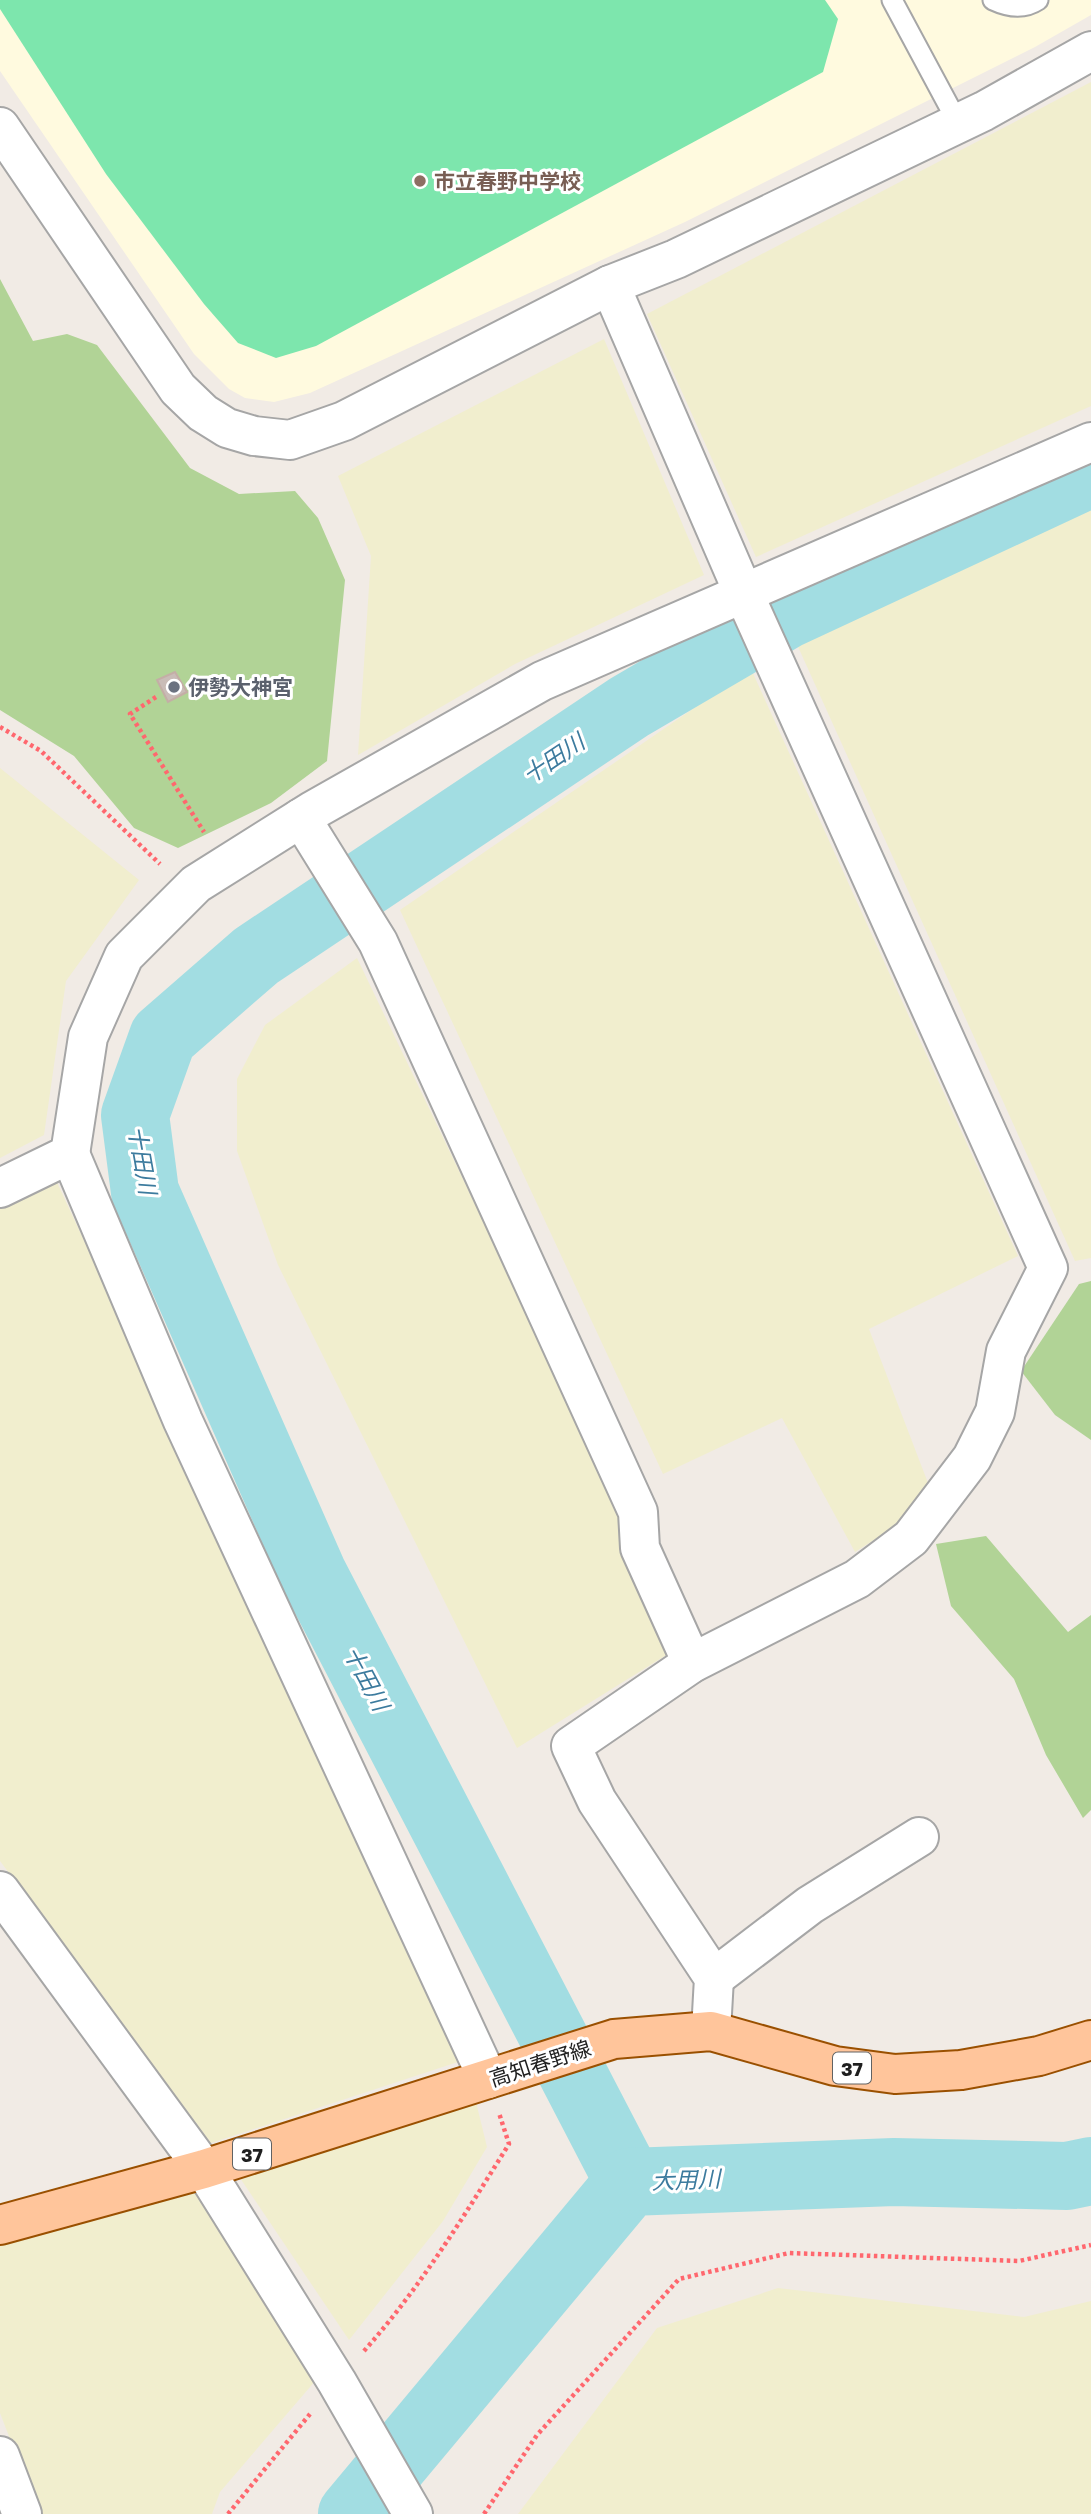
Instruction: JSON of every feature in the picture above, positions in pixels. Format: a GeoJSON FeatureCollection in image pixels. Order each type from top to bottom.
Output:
{"type":"FeatureCollection","features":[{"type":"Feature","properties":{"kind":"main road","name":"高知春野線"},"geometry":{"type":"LineString","coordinates":[[0,2225],[204,2169],[614,2039],[711,2031],[835,2066],[895,2074],[961,2070],[1039,2056],[1091,2040]]}},
{"type":"Feature","properties":{"kind":"street"},"geometry":{"type":"LineString","coordinates":[[0,127],[178,389],[203,414],[228,428],[254,436],[290,440],[345,421],[610,285],[676,259],[958,123],[1091,51]]}},
{"type":"Feature","properties":{"kind":"street"},"geometry":{"type":"LineString","coordinates":[[610,285],[743,592],[1048,1269],[1006,1352],[995,1412],[984,1435],[972,1458],[911,1538],[858,1579],[692,1663],[571,1746],[597,1801],[714,1978],[711,2031]]}},
{"type":"Feature","properties":{"kind":"street"},"geometry":{"type":"LineString","coordinates":[[495,2077],[183,1421],[70,1154],[88,1037],[124,956],[190,890],[301,818],[542,681],[1091,442]]}},
{"type":"Feature","properties":{"kind":"street"},"geometry":{"type":"LineString","coordinates":[[301,818],[378,942],[638,1512],[640,1548],[692,1663]]}},
{"type":"Feature","properties":{"kind":"street"},"geometry":{"type":"LineString","coordinates":[[0,1188],[70,1154]]}},
{"type":"Feature","properties":{"kind":"street"},"geometry":{"type":"LineString","coordinates":[[714,1978],[810,1905],[919,1838]]}},
{"type":"Feature","properties":{"kind":"street"},"geometry":{"type":"LineString","coordinates":[[0,1891],[204,2169],[338,2385],[413,2514]]}},
{"type":"Feature","properties":{"kind":"street"},"geometry":{"type":"LineString","coordinates":[[0,2456],[22,2514]]}},
{"type":"Feature","properties":{"kind":"lane"},"geometry":{"type":"LineString","coordinates":[[892,0],[958,123]]}},
{"type":"Feature","properties":{"kind":"lane"},"geometry":{"type":"LineString","coordinates":[[993,0],[1008,7],[1031,5],[1038,0]]}},
{"type":"Feature","properties":{"kind":"path"},"geometry":{"type":"LineString","coordinates":[[156,697],[130,714],[225,865]]}},
{"type":"Feature","properties":{"kind":"path"},"geometry":{"type":"LineString","coordinates":[[0,727],[41,751],[120,830],[190,890]]}},
{"type":"Feature","properties":{"kind":"path"},"geometry":{"type":"LineString","coordinates":[[228,2514],[395,2316],[456,2229],[509,2144],[495,2077]]}},
{"type":"Feature","properties":{"kind":"path"},"geometry":{"type":"LineString","coordinates":[[484,2514],[537,2435],[679,2279],[789,2253],[1019,2261],[1091,2245]]}},
{"type":"Feature","properties":{"kind":"shaded area","name":"市立春野中学校"},"geometry":{"type":"Polygon","coordinates":[[[0,0],[1091,0],[1091,15],[1035,47],[685,222],[310,393],[274,402],[245,398],[229,389],[194,354],[0,71],[0,0]]]}},
{"type":"Feature","properties":{"kind":"shaded area"},"geometry":{"type":"Polygon","coordinates":[[[1091,82],[1091,406],[756,557],[647,314],[1091,82]]]}},
{"type":"Feature","properties":{"kind":"shaded area"},"geometry":{"type":"Polygon","coordinates":[[[604,339],[704,575],[515,664],[358,755],[371,556],[338,476],[604,339]]]}},
{"type":"Feature","properties":{"kind":"shaded area"},"geometry":{"type":"Polygon","coordinates":[[[1091,504],[1091,1258],[1075,1261],[795,640],[1091,504]]]}},
{"type":"Feature","properties":{"kind":"shaded area"},"geometry":{"type":"Polygon","coordinates":[[[751,669],[1018,1256],[869,1329],[928,1483],[896,1526],[855,1552],[782,1418],[663,1474],[400,910],[751,669]]]}},
{"type":"Feature","properties":{"kind":"shaded area"},"geometry":{"type":"Polygon","coordinates":[[[0,768],[139,880],[66,981],[44,1135],[0,1158],[0,768]]]}},
{"type":"Feature","properties":{"kind":"shaded area"},"geometry":{"type":"Polygon","coordinates":[[[357,958],[624,1515],[668,1654],[517,1748],[278,1265],[237,1151],[237,1079],[265,1025],[357,958]]]}},
{"type":"Feature","properties":{"kind":"shaded area"},"geometry":{"type":"Polygon","coordinates":[[[55,1178],[464,2060],[211,2143],[0,1861],[0,1205],[55,1178]]]}},
{"type":"Feature","properties":{"kind":"shaded area"},"geometry":{"type":"Polygon","coordinates":[[[476,2102],[487,2147],[443,2221],[349,2340],[240,2178],[476,2102]]]}},
{"type":"Feature","properties":{"kind":"shaded area"},"geometry":{"type":"Polygon","coordinates":[[[192,2182],[316,2380],[220,2492],[212,2514],[39,2514],[0,2413],[0,2237],[192,2182]]]}},
{"type":"Feature","properties":{"kind":"shaded area"},"geometry":{"type":"Polygon","coordinates":[[[778,2288],[1024,2317],[1091,2301],[1091,2514],[518,2514],[657,2328],[778,2288]]]}},
{"type":"Feature","properties":{"kind":"green space","name":"市立春野中学校"},"geometry":{"type":"Polygon","coordinates":[[[0,0],[825,0],[838,19],[823,72],[316,346],[276,358],[238,343],[204,304],[106,174],[0,9],[0,0]]]}},
{"type":"Feature","properties":{"kind":"green space"},"geometry":{"type":"Polygon","coordinates":[[[0,279],[33,341],[67,334],[97,345],[190,468],[239,494],[295,491],[318,518],[345,580],[327,761],[271,803],[178,848],[134,828],[74,756],[0,710],[0,279]]]}},
{"type":"Feature","properties":{"kind":"green space"},"geometry":{"type":"Polygon","coordinates":[[[1091,1281],[1091,1440],[1055,1415],[1021,1371],[1079,1284],[1091,1281]]]}},
{"type":"Feature","properties":{"kind":"green space"},"geometry":{"type":"Polygon","coordinates":[[[986,1536],[1068,1632],[1091,1615],[1091,1810],[1083,1818],[1046,1755],[1014,1679],[951,1606],[936,1544],[986,1536]]]}},
{"type":"Feature","properties":{"kind":"building"},"geometry":{"type":"Polygon","coordinates":[[[175,672],[187,692],[168,702],[157,680],[175,672]]]}},
{"type":"Feature","properties":{"kind":"waterway","name":"十田川"},"geometry":{"type":"LineString","coordinates":[[629,2182],[313,1574],[145,1192],[135,1115],[163,1037],[256,956],[629,707],[786,615],[1091,473]]}},
{"type":"Feature","properties":{"kind":"waterway","name":"大用川"},"geometry":{"type":"LineString","coordinates":[[352,2514],[629,2182],[894,2172],[1067,2176],[1091,2171]]}},
{"type":"Feature","properties":{"kind":"place","name":"市立春野中学校"},"geometry":{"type":"Point","coordinates":[420,181]}},
{"type":"Feature","properties":{"kind":"place","name":"伊勢大神宮"},"geometry":{"type":"Point","coordinates":[174,687]}}]}
